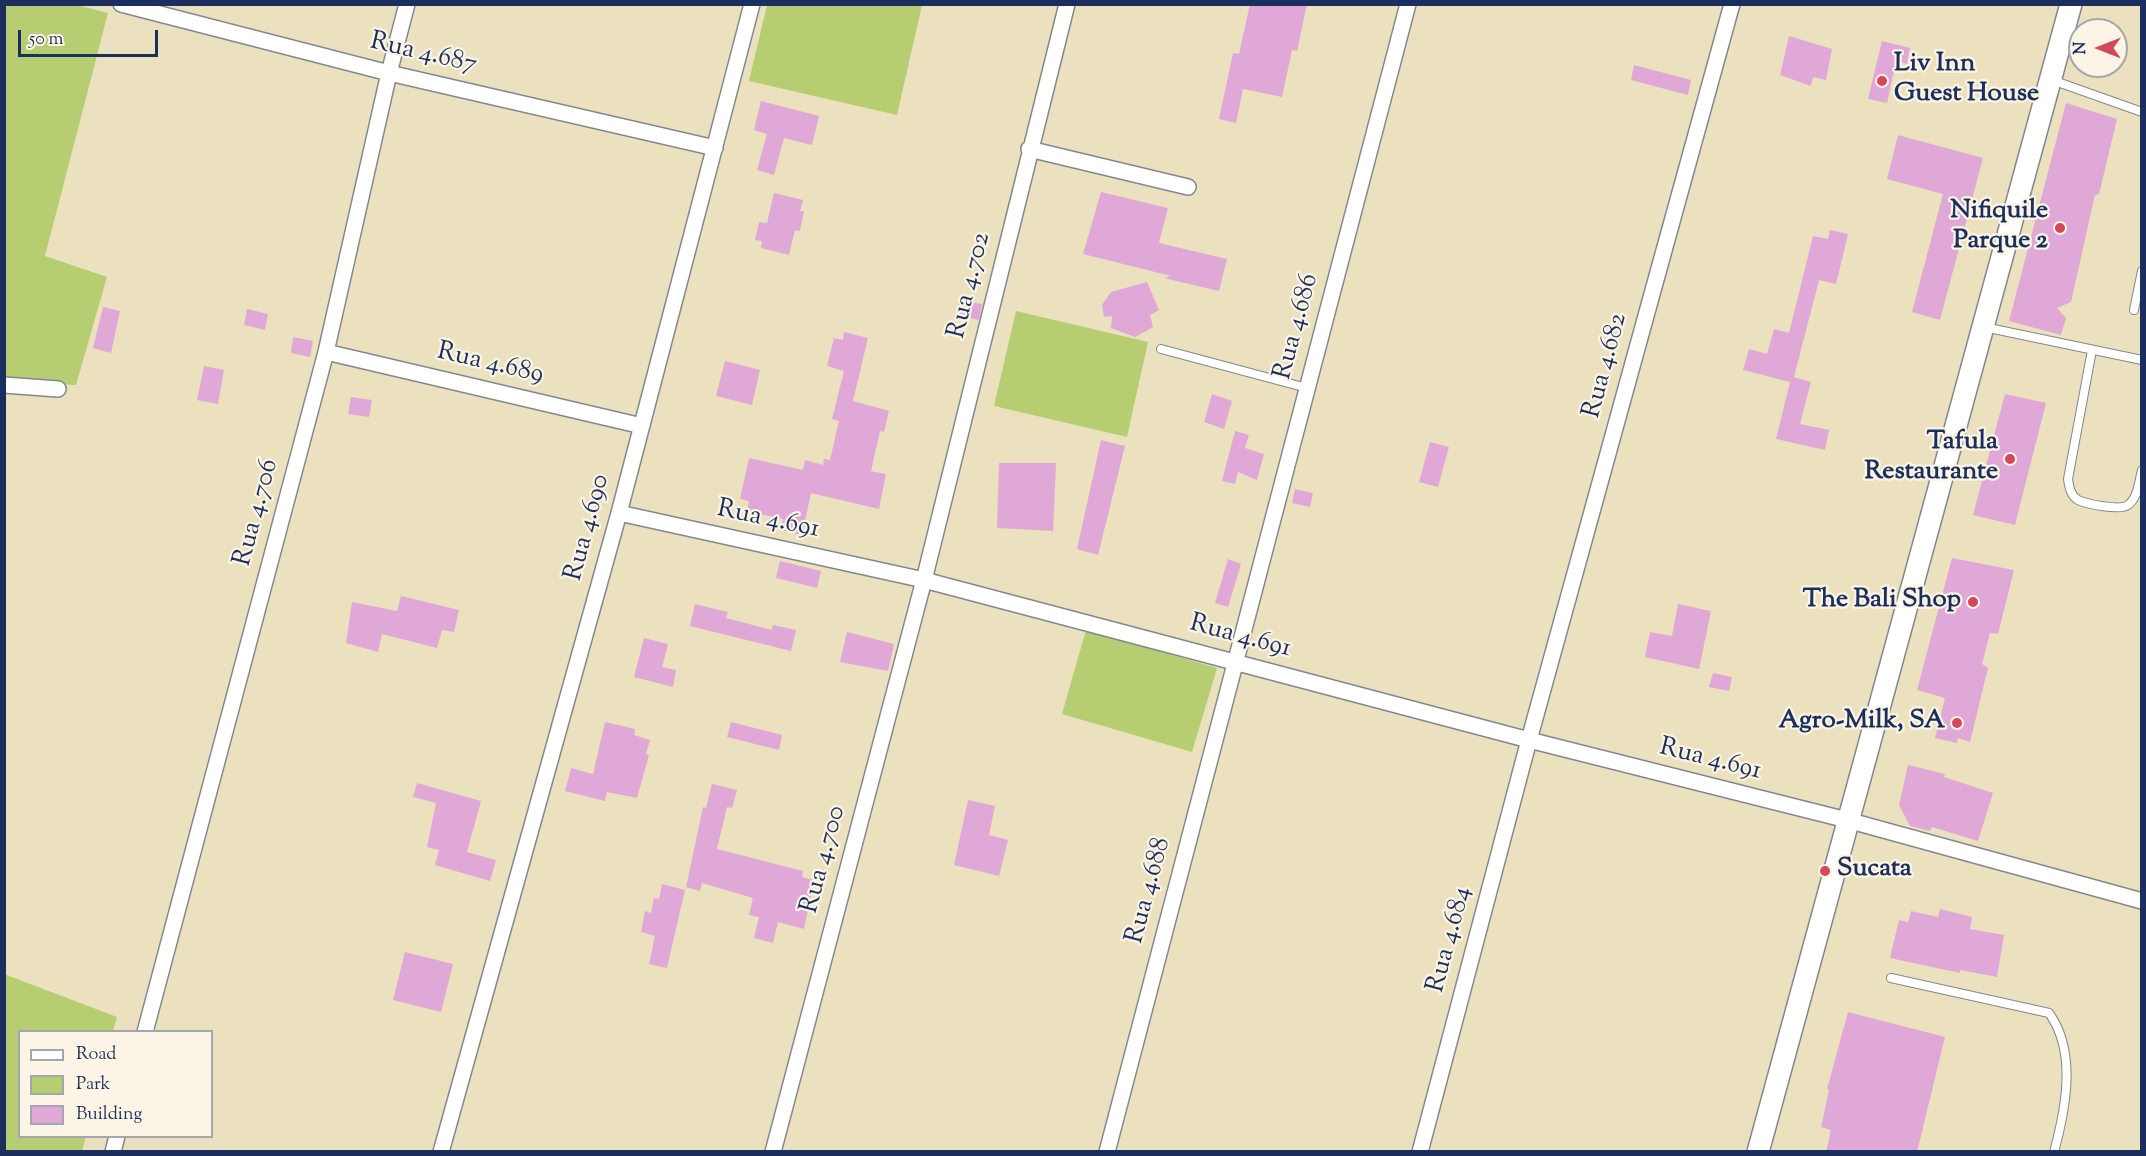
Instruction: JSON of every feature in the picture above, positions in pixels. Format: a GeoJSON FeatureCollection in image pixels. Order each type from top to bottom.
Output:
{"type":"FeatureCollection","features":[{"type":"Feature","properties":{"kind":"main road"},"geometry":{"type":"LineString","coordinates":[[1758,1152],[2071,4]]}},
{"type":"Feature","properties":{"kind":"street","name":"Rua 4.687"},"geometry":{"type":"LineString","coordinates":[[121,4],[389,72],[716,148]]}},
{"type":"Feature","properties":{"kind":"street","name":"Rua 4.706"},"geometry":{"type":"LineString","coordinates":[[146,1030],[326,352],[389,72],[407,4]]}},
{"type":"Feature","properties":{"kind":"street","name":"Rua 4.690"},"geometry":{"type":"LineString","coordinates":[[441,1152],[619,513],[752,4]]}},
{"type":"Feature","properties":{"kind":"street","name":"Rua 4.702"},"geometry":{"type":"LineString","coordinates":[[924,580],[1029,148],[1067,4]]}},
{"type":"Feature","properties":{"kind":"street","name":"Rua 4.686"},"geometry":{"type":"LineString","coordinates":[[1235,661],[1407,4]]}},
{"type":"Feature","properties":{"kind":"street","name":"Rua 4.682"},"geometry":{"type":"LineString","coordinates":[[1529,740],[1732,4]]}},
{"type":"Feature","properties":{"kind":"street"},"geometry":{"type":"LineString","coordinates":[[1029,148],[1188,187]]}},
{"type":"Feature","properties":{"kind":"street","name":"Rua 4.689"},"geometry":{"type":"LineString","coordinates":[[326,352],[642,426]]}},
{"type":"Feature","properties":{"kind":"street"},"geometry":{"type":"LineString","coordinates":[[4,385],[58,389]]}},
{"type":"Feature","properties":{"kind":"street","name":"Rua 4.691"},"geometry":{"type":"LineString","coordinates":[[619,513],[924,580],[1529,740],[1847,820],[2142,901]]}},
{"type":"Feature","properties":{"kind":"street","name":"Rua 4.700"},"geometry":{"type":"LineString","coordinates":[[773,1152],[924,580]]}},
{"type":"Feature","properties":{"kind":"street","name":"Rua 4.688"},"geometry":{"type":"LineString","coordinates":[[1107,1152],[1235,661]]}},
{"type":"Feature","properties":{"kind":"street","name":"Rua 4.684"},"geometry":{"type":"LineString","coordinates":[[1419,1152],[1529,740]]}},
{"type":"Feature","properties":{"kind":"lane"},"geometry":{"type":"LineString","coordinates":[[2051,79],[2142,112]]}},
{"type":"Feature","properties":{"kind":"lane"},"geometry":{"type":"LineString","coordinates":[[2134,310],[2142,271]]}},
{"type":"Feature","properties":{"kind":"lane"},"geometry":{"type":"LineString","coordinates":[[1983,327],[2142,360]]}},
{"type":"Feature","properties":{"kind":"lane"},"geometry":{"type":"LineString","coordinates":[[1161,349],[1307,388]]}},
{"type":"Feature","properties":{"kind":"lane"},"geometry":{"type":"LineString","coordinates":[[2092,350],[2068,479],[2071,492],[2078,499],[2116,509],[2128,506],[2135,498],[2142,470]]}},
{"type":"Feature","properties":{"kind":"lane"},"geometry":{"type":"LineString","coordinates":[[1891,978],[2049,1013],[2060,1028],[2067,1080],[2062,1121],[2054,1152]]}},
{"type":"Feature","properties":{"kind":"green space"},"geometry":{"type":"Polygon","coordinates":[[[4,5],[77,5],[108,13],[45,256],[107,277],[76,385],[5,381],[4,5]]]}},
{"type":"Feature","properties":{"kind":"green space"},"geometry":{"type":"Polygon","coordinates":[[[767,5],[922,5],[897,115],[749,81],[767,5]]]}},
{"type":"Feature","properties":{"kind":"green space"},"geometry":{"type":"Polygon","coordinates":[[[1016,311],[1148,342],[1127,437],[994,406],[1016,311]]]}},
{"type":"Feature","properties":{"kind":"green space"},"geometry":{"type":"Polygon","coordinates":[[[1086,630],[1217,668],[1192,752],[1062,714],[1086,630]]]}},
{"type":"Feature","properties":{"kind":"green space"},"geometry":{"type":"Polygon","coordinates":[[[4,974],[117,1017],[113,1030],[18,1030],[18,1138],[86,1138],[82,1151],[5,1151],[4,974]]]}},
{"type":"Feature","properties":{"kind":"building"},"geometry":{"type":"Polygon","coordinates":[[[1250,4],[1307,4],[1297,51],[1292,50],[1282,97],[1243,89],[1236,123],[1219,119],[1233,53],[1239,54],[1250,4]]]}},
{"type":"Feature","properties":{"kind":"building"},"geometry":{"type":"Polygon","coordinates":[[[1789,36],[1832,49],[1826,80],[1813,77],[1811,86],[1780,75],[1789,36]]]}},
{"type":"Feature","properties":{"kind":"building","name":"Liv Inn Guest House"},"geometry":{"type":"Polygon","coordinates":[[[1882,41],[1910,48],[1907,64],[1896,61],[1887,103],[1868,99],[1882,41]]]}},
{"type":"Feature","properties":{"kind":"building"},"geometry":{"type":"Polygon","coordinates":[[[1634,65],[1691,80],[1688,95],[1631,80],[1634,65]]]}},
{"type":"Feature","properties":{"kind":"building"},"geometry":{"type":"Polygon","coordinates":[[[761,101],[819,116],[812,145],[784,138],[774,175],[757,170],[767,134],[754,130],[761,101]]]}},
{"type":"Feature","properties":{"kind":"building","name":"Nifiquile Parque 2"},"geometry":{"type":"Polygon","coordinates":[[[2066,103],[2117,119],[2099,194],[2095,195],[2071,302],[2057,308],[2066,318],[2061,335],[2009,321],[2066,103]]]}},
{"type":"Feature","properties":{"kind":"building"},"geometry":{"type":"Polygon","coordinates":[[[1898,135],[1983,158],[1940,320],[1912,312],[1943,194],[1887,179],[1898,135]]]}},
{"type":"Feature","properties":{"kind":"building"},"geometry":{"type":"Polygon","coordinates":[[[1101,192],[1168,208],[1159,243],[1227,259],[1219,291],[1164,278],[1171,276],[1083,254],[1101,192]]]}},
{"type":"Feature","properties":{"kind":"building"},"geometry":{"type":"Polygon","coordinates":[[[774,193],[803,200],[800,211],[804,211],[800,231],[795,230],[789,255],[761,248],[762,241],[755,240],[759,222],[767,223],[774,193]]]}},
{"type":"Feature","properties":{"kind":"building"},"geometry":{"type":"Polygon","coordinates":[[[1830,230],[1848,234],[1836,284],[1819,280],[1794,377],[1811,382],[1800,424],[1829,430],[1825,450],[1776,439],[1790,382],[1743,370],[1749,349],[1767,354],[1774,329],[1789,333],[1813,236],[1828,239],[1830,230]]]}},
{"type":"Feature","properties":{"kind":"building"},"geometry":{"type":"Polygon","coordinates":[[[1147,282],[1159,310],[1150,315],[1153,327],[1135,337],[1111,328],[1112,316],[1104,317],[1102,305],[1111,292],[1147,282]]]}},
{"type":"Feature","properties":{"kind":"building"},"geometry":{"type":"Polygon","coordinates":[[[959,300],[982,304],[979,320],[957,315],[959,300]]]}},
{"type":"Feature","properties":{"kind":"building"},"geometry":{"type":"Polygon","coordinates":[[[103,307],[120,311],[111,353],[93,348],[103,307]]]}},
{"type":"Feature","properties":{"kind":"building"},"geometry":{"type":"Polygon","coordinates":[[[247,309],[268,314],[265,330],[244,325],[247,309]]]}},
{"type":"Feature","properties":{"kind":"building"},"geometry":{"type":"Polygon","coordinates":[[[844,332],[868,338],[853,401],[889,411],[884,432],[880,431],[871,471],[886,474],[879,509],[811,493],[802,535],[781,530],[783,519],[747,511],[749,501],[740,499],[749,458],[803,470],[805,460],[823,465],[824,459],[830,460],[839,421],[832,419],[844,371],[827,366],[834,338],[843,340],[844,332]]]}},
{"type":"Feature","properties":{"kind":"building"},"geometry":{"type":"Polygon","coordinates":[[[293,337],[313,341],[310,357],[291,353],[293,337]]]}},
{"type":"Feature","properties":{"kind":"building"},"geometry":{"type":"Polygon","coordinates":[[[725,361],[760,370],[752,405],[716,396],[725,361]]]}},
{"type":"Feature","properties":{"kind":"building"},"geometry":{"type":"Polygon","coordinates":[[[204,366],[224,370],[218,404],[197,400],[204,366]]]}},
{"type":"Feature","properties":{"kind":"building"},"geometry":{"type":"Polygon","coordinates":[[[1212,394],[1232,401],[1224,429],[1204,422],[1212,394]]]}},
{"type":"Feature","properties":{"kind":"building","name":"Tafula Restaurante"},"geometry":{"type":"Polygon","coordinates":[[[2005,394],[2046,403],[2015,525],[1973,515],[2005,394]]]}},
{"type":"Feature","properties":{"kind":"building"},"geometry":{"type":"Polygon","coordinates":[[[351,397],[372,400],[369,417],[348,414],[351,397]]]}},
{"type":"Feature","properties":{"kind":"building"},"geometry":{"type":"Polygon","coordinates":[[[1235,431],[1249,435],[1245,448],[1264,454],[1257,480],[1238,472],[1235,484],[1222,481],[1235,431]]]}},
{"type":"Feature","properties":{"kind":"building"},"geometry":{"type":"Polygon","coordinates":[[[1101,440],[1125,446],[1098,555],[1077,549],[1101,440]]]}},
{"type":"Feature","properties":{"kind":"building"},"geometry":{"type":"Polygon","coordinates":[[[1430,442],[1449,447],[1438,487],[1419,482],[1430,442]]]}},
{"type":"Feature","properties":{"kind":"building"},"geometry":{"type":"Polygon","coordinates":[[[999,463],[1056,463],[1053,531],[997,528],[999,463]]]}},
{"type":"Feature","properties":{"kind":"building"},"geometry":{"type":"Polygon","coordinates":[[[1295,489],[1313,493],[1310,507],[1292,503],[1295,489]]]}},
{"type":"Feature","properties":{"kind":"building","name":"The Bali Shop"},"geometry":{"type":"Polygon","coordinates":[[[1952,558],[2014,570],[1998,634],[1990,633],[1982,664],[1988,668],[1970,742],[1958,738],[1957,743],[1935,738],[1945,698],[1917,690],[1952,558]]]}},
{"type":"Feature","properties":{"kind":"building"},"geometry":{"type":"Polygon","coordinates":[[[1228,559],[1241,564],[1228,607],[1215,603],[1228,559]]]}},
{"type":"Feature","properties":{"kind":"building"},"geometry":{"type":"Polygon","coordinates":[[[780,561],[821,571],[817,588],[776,578],[780,561]]]}},
{"type":"Feature","properties":{"kind":"building"},"geometry":{"type":"Polygon","coordinates":[[[401,596],[459,610],[454,632],[442,630],[437,648],[382,634],[378,652],[346,643],[352,602],[397,611],[401,596]]]}},
{"type":"Feature","properties":{"kind":"building"},"geometry":{"type":"Polygon","coordinates":[[[695,604],[728,612],[726,618],[772,630],[773,625],[796,630],[791,651],[690,626],[695,604]]]}},
{"type":"Feature","properties":{"kind":"building"},"geometry":{"type":"Polygon","coordinates":[[[1678,604],[1711,611],[1699,669],[1645,657],[1650,632],[1672,636],[1678,604]]]}},
{"type":"Feature","properties":{"kind":"building"},"geometry":{"type":"Polygon","coordinates":[[[847,632],[894,644],[888,671],[840,662],[847,632]]]}},
{"type":"Feature","properties":{"kind":"building"},"geometry":{"type":"Polygon","coordinates":[[[644,638],[668,644],[662,667],[676,670],[673,687],[634,677],[644,638]]]}},
{"type":"Feature","properties":{"kind":"building"},"geometry":{"type":"Polygon","coordinates":[[[1713,673],[1732,677],[1729,691],[1709,687],[1713,673]]]}},
{"type":"Feature","properties":{"kind":"building"},"geometry":{"type":"Polygon","coordinates":[[[605,722],[635,729],[634,735],[650,740],[646,754],[649,755],[637,798],[607,792],[605,801],[565,791],[571,768],[593,774],[605,722]]]}},
{"type":"Feature","properties":{"kind":"building"},"geometry":{"type":"Polygon","coordinates":[[[731,722],[782,735],[779,750],[727,737],[731,722]]]}},
{"type":"Feature","properties":{"kind":"building"},"geometry":{"type":"Polygon","coordinates":[[[1908,765],[1945,774],[1944,777],[1993,793],[1978,841],[1932,827],[1930,831],[1910,826],[1899,805],[1908,765]]]}},
{"type":"Feature","properties":{"kind":"building"},"geometry":{"type":"Polygon","coordinates":[[[417,783],[481,801],[467,852],[496,860],[490,881],[435,865],[439,850],[427,847],[436,803],[413,797],[417,783]]]}},
{"type":"Feature","properties":{"kind":"building"},"geometry":{"type":"Polygon","coordinates":[[[712,784],[737,790],[732,808],[727,807],[717,849],[803,871],[802,877],[814,880],[804,929],[778,922],[773,943],[754,938],[759,917],[749,915],[753,898],[702,883],[700,891],[686,887],[703,807],[706,808],[712,784]]]}},
{"type":"Feature","properties":{"kind":"building"},"geometry":{"type":"Polygon","coordinates":[[[968,800],[995,806],[989,835],[1008,840],[999,876],[954,865],[968,800]]]}},
{"type":"Feature","properties":{"kind":"building"},"geometry":{"type":"Polygon","coordinates":[[[662,884],[685,890],[667,968],[649,964],[655,936],[641,932],[645,911],[651,913],[654,898],[659,899],[662,884]]]}},
{"type":"Feature","properties":{"kind":"building"},"geometry":{"type":"Polygon","coordinates":[[[1940,909],[1972,917],[1970,929],[2004,935],[1997,977],[1960,970],[1960,973],[1890,958],[1899,920],[1908,922],[1911,911],[1938,917],[1940,909]]]}},
{"type":"Feature","properties":{"kind":"building"},"geometry":{"type":"Polygon","coordinates":[[[405,952],[453,964],[441,1012],[393,1000],[405,952]]]}},
{"type":"Feature","properties":{"kind":"building"},"geometry":{"type":"Polygon","coordinates":[[[1848,1012],[1945,1037],[1917,1152],[1826,1152],[1831,1130],[1821,1127],[1829,1090],[1827,1089],[1848,1012]]]}},
{"type":"Feature","properties":{"kind":"place","name":"Liv Inn Guest House"},"geometry":{"type":"Point","coordinates":[1882,81]}},
{"type":"Feature","properties":{"kind":"place","name":"Nifiquile Parque 2"},"geometry":{"type":"Point","coordinates":[2060,228]}},
{"type":"Feature","properties":{"kind":"place","name":"Tafula Restaurante"},"geometry":{"type":"Point","coordinates":[2010,459]}},
{"type":"Feature","properties":{"kind":"place","name":"The Bali Shop"},"geometry":{"type":"Point","coordinates":[1973,602]}},
{"type":"Feature","properties":{"kind":"place","name":"Agro-Milk, SA"},"geometry":{"type":"Point","coordinates":[1957,723]}},
{"type":"Feature","properties":{"kind":"place","name":"Sucata"},"geometry":{"type":"Point","coordinates":[1825,871]}}]}
